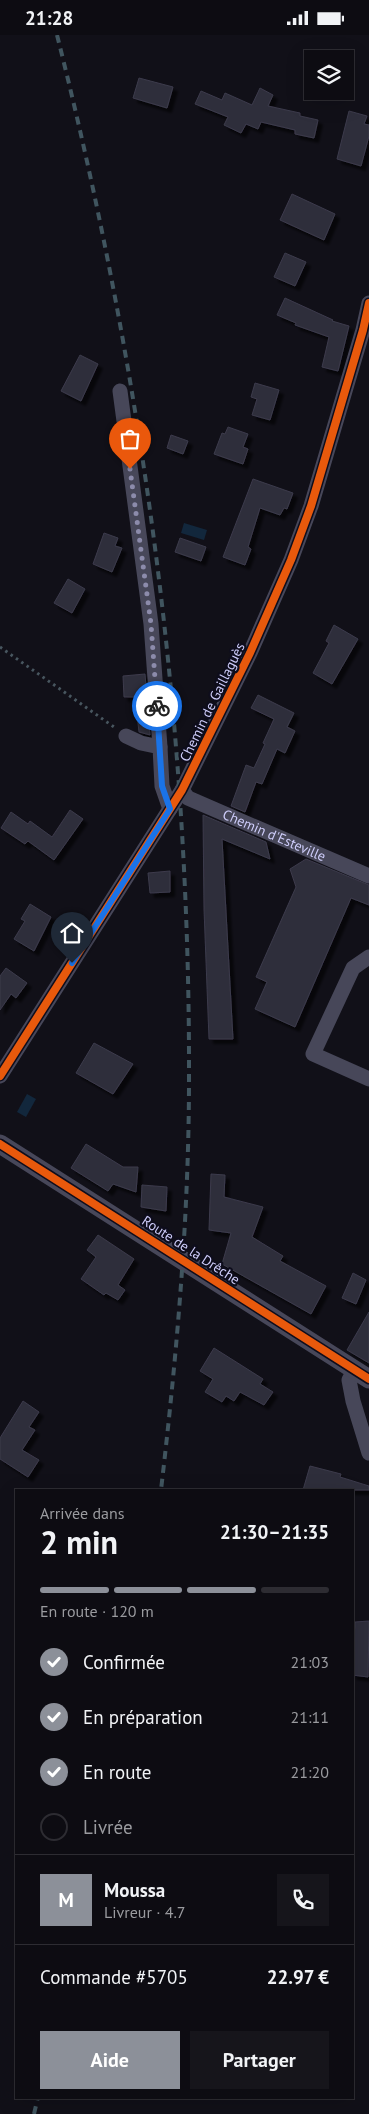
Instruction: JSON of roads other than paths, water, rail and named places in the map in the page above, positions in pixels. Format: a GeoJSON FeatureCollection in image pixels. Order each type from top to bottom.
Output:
{"type":"FeatureCollection","features":[{"type":"Feature","properties":{"kind":"street","name":"Chemin de Gaillaguès"},"geometry":{"type":"LineString","coordinates":[[0,1076],[182,790],[250,653],[304,524],[363,330],[369,303]]}},
{"type":"Feature","properties":{"kind":"street"},"geometry":{"type":"LineString","coordinates":[[120,391],[151,624],[162,786],[170,809]]}},
{"type":"Feature","properties":{"kind":"street"},"geometry":{"type":"LineString","coordinates":[[126,736],[141,743],[160,747]]}},
{"type":"Feature","properties":{"kind":"street","name":"Chemin d'Esteville"},"geometry":{"type":"LineString","coordinates":[[182,790],[188,798],[369,876]]}},
{"type":"Feature","properties":{"kind":"street"},"geometry":{"type":"LineString","coordinates":[[369,957],[353,968],[313,1054],[369,1079]]}},
{"type":"Feature","properties":{"kind":"street","name":"Route de la Drêche"},"geometry":{"type":"LineString","coordinates":[[0,1143],[362,1375]]}},
{"type":"Feature","properties":{"kind":"street"},"geometry":{"type":"LineString","coordinates":[[362,1375],[349,1380],[353,1401],[369,1453]]}},
{"type":"Feature","properties":{"kind":"water"},"geometry":{"type":"Polygon","coordinates":[[[184,523],[207,530],[204,540],[181,533],[184,523]]]}},
{"type":"Feature","properties":{"kind":"water"},"geometry":{"type":"Polygon","coordinates":[[[27,1094],[36,1099],[26,1117],[17,1112],[27,1094]]]}},
{"type":"Feature","properties":{"kind":"railway"},"geometry":{"type":"LineString","coordinates":[[57,35],[87,163],[114,292],[137,422],[156,552],[181,814],[187,946],[189,1078],[187,1181],[181,1284],[161,1489]]}},
{"type":"Feature","properties":{"kind":"railway"},"geometry":{"type":"LineString","coordinates":[[34,2114],[38,2099]]}}]}
